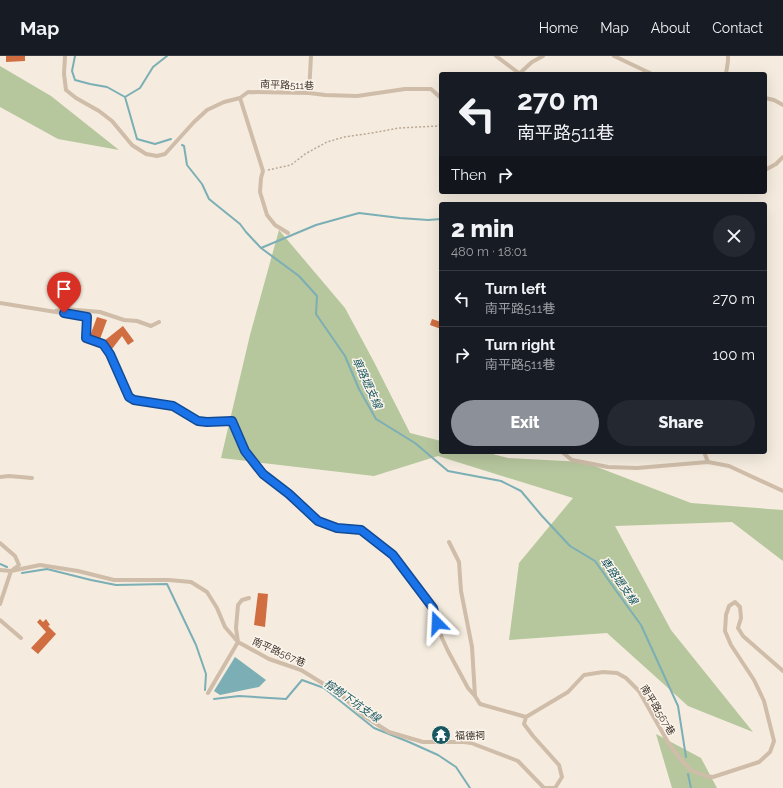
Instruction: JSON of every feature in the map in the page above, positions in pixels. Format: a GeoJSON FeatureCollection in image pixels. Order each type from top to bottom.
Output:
{"type":"FeatureCollection","features":[{"type":"Feature","properties":{"kind":"lane","name":"南平路511巷"},"geometry":{"type":"LineString","coordinates":[[65,56],[64,74],[66,90],[112,121],[132,145],[146,154],[157,156],[165,154],[207,110],[224,102],[240,98],[248,92],[309,93],[357,96],[405,89],[431,89],[439,96]]}},
{"type":"Feature","properties":{"kind":"lane"},"geometry":{"type":"LineString","coordinates":[[309,93],[311,56]]}},
{"type":"Feature","properties":{"kind":"lane"},"geometry":{"type":"LineString","coordinates":[[496,56],[519,72]]}},
{"type":"Feature","properties":{"kind":"lane"},"geometry":{"type":"LineString","coordinates":[[521,72],[532,62],[543,56]]}},
{"type":"Feature","properties":{"kind":"lane"},"geometry":{"type":"LineString","coordinates":[[614,56],[648,72]]}},
{"type":"Feature","properties":{"kind":"lane"},"geometry":{"type":"LineString","coordinates":[[726,72],[728,56]]}},
{"type":"Feature","properties":{"kind":"lane"},"geometry":{"type":"LineString","coordinates":[[240,98],[263,171],[260,192],[267,216],[276,225],[288,233]]}},
{"type":"Feature","properties":{"kind":"lane"},"geometry":{"type":"LineString","coordinates":[[767,98],[774,100],[783,105]]}},
{"type":"Feature","properties":{"kind":"lane"},"geometry":{"type":"LineString","coordinates":[[767,169],[776,164],[783,157]]}},
{"type":"Feature","properties":{"kind":"lane"},"geometry":{"type":"LineString","coordinates":[[0,303],[87,317],[86,338],[103,344],[110,354],[129,397],[134,400],[173,406],[198,421],[232,421],[245,451],[263,474],[289,494],[318,521],[337,528],[361,530],[393,555],[433,608],[442,638],[448,651],[468,688],[480,704],[526,717]]}},
{"type":"Feature","properties":{"kind":"lane"},"geometry":{"type":"LineString","coordinates":[[52,312],[66,310],[100,312],[124,320],[137,320],[151,326],[159,322]]}},
{"type":"Feature","properties":{"kind":"lane"},"geometry":{"type":"LineString","coordinates":[[564,454],[572,460],[608,467],[637,468],[708,462],[729,466],[783,491]]}},
{"type":"Feature","properties":{"kind":"lane"},"geometry":{"type":"LineString","coordinates":[[705,454],[708,462]]}},
{"type":"Feature","properties":{"kind":"lane"},"geometry":{"type":"LineString","coordinates":[[0,477],[9,476],[32,478]]}},
{"type":"Feature","properties":{"kind":"lane"},"geometry":{"type":"LineString","coordinates":[[449,542],[459,562],[461,591],[472,647],[475,696]]}},
{"type":"Feature","properties":{"kind":"lane"},"geometry":{"type":"LineString","coordinates":[[0,543],[15,556],[19,565],[11,571],[0,604]]}},
{"type":"Feature","properties":{"kind":"lane","name":"南平路567巷"},"geometry":{"type":"LineString","coordinates":[[0,570],[11,571],[40,564],[78,570],[114,580],[169,580],[191,582],[207,592],[217,608],[225,627],[238,642],[270,659],[301,670],[340,694],[364,716],[389,732],[423,742],[471,743],[518,761],[544,788],[555,788],[562,777],[559,765],[524,724],[526,717],[568,692],[584,675],[603,672],[617,673],[626,678],[639,691],[669,744],[681,760],[691,770],[705,776],[713,777],[758,762],[770,752],[774,741],[764,701],[754,680],[730,645],[725,630],[726,615],[729,606],[735,602],[740,607],[741,618],[738,628],[743,636],[783,671]]}},
{"type":"Feature","properties":{"kind":"lane","name":"南平路567巷"},"geometry":{"type":"LineString","coordinates":[[208,693],[238,642],[236,628],[238,605],[242,600],[249,598]]}},
{"type":"Feature","properties":{"kind":"lane"},"geometry":{"type":"LineString","coordinates":[[0,620],[21,638]]}},
{"type":"Feature","properties":{"kind":"path"},"geometry":{"type":"LineString","coordinates":[[263,171],[291,165],[305,154],[328,142],[344,137],[399,128],[439,125]]}},
{"type":"Feature","properties":{"kind":"green space"},"geometry":{"type":"Polygon","coordinates":[[[0,66],[51,96],[119,150],[58,139],[0,107],[0,66]]]}},
{"type":"Feature","properties":{"kind":"green space"},"geometry":{"type":"Polygon","coordinates":[[[279,230],[345,308],[410,433],[439,440],[439,454],[493,454],[508,458],[584,462],[691,503],[783,510],[783,561],[732,522],[615,526],[671,630],[753,732],[688,706],[607,633],[509,640],[519,563],[573,498],[438,456],[374,476],[221,458],[250,335],[279,230]]]}},
{"type":"Feature","properties":{"kind":"green space"},"geometry":{"type":"Polygon","coordinates":[[[656,734],[701,758],[717,788],[672,788],[656,734]]]}},
{"type":"Feature","properties":{"kind":"water"},"geometry":{"type":"Polygon","coordinates":[[[235,657],[266,680],[259,687],[220,695],[214,691],[235,657]]]}},
{"type":"Feature","properties":{"kind":"building"},"geometry":{"type":"Polygon","coordinates":[[[6,56],[25,56],[25,61],[6,62],[6,56]]]}},
{"type":"Feature","properties":{"kind":"building"},"geometry":{"type":"Polygon","coordinates":[[[97,317],[107,320],[100,339],[90,336],[97,317]]]}},
{"type":"Feature","properties":{"kind":"building"},"geometry":{"type":"Polygon","coordinates":[[[432,319],[439,321],[439,328],[430,325],[432,319]]]}},
{"type":"Feature","properties":{"kind":"building"},"geometry":{"type":"Polygon","coordinates":[[[123,326],[134,341],[128,345],[122,336],[112,349],[104,341],[123,326]]]}},
{"type":"Feature","properties":{"kind":"building"},"geometry":{"type":"Polygon","coordinates":[[[258,593],[268,594],[265,627],[254,625],[258,593]]]}},
{"type":"Feature","properties":{"kind":"building"},"geometry":{"type":"Polygon","coordinates":[[[40,619],[43,622],[46,619],[50,625],[48,626],[56,634],[38,654],[31,648],[46,632],[37,622],[40,619]]]}},
{"type":"Feature","properties":{"kind":"waterway","name":"車路壢支線"},"geometry":{"type":"LineString","coordinates":[[75,56],[72,71],[75,80],[107,87],[125,97],[137,139],[155,144],[171,139]]}},
{"type":"Feature","properties":{"kind":"waterway"},"geometry":{"type":"LineString","coordinates":[[125,97],[140,88],[153,67],[167,56]]}},
{"type":"Feature","properties":{"kind":"waterway","name":"車路壢支線"},"geometry":{"type":"LineString","coordinates":[[182,145],[184,146],[187,165],[202,184],[209,199],[240,224],[261,248],[299,276],[317,296],[316,314],[345,356],[359,389],[376,419],[415,443],[448,471],[501,481],[521,491],[570,546],[595,561],[641,625],[678,706],[686,757]]}},
{"type":"Feature","properties":{"kind":"waterway"},"geometry":{"type":"LineString","coordinates":[[261,248],[316,225],[359,213],[400,218],[439,219]]}},
{"type":"Feature","properties":{"kind":"waterway","name":"榕樹下坑支線"},"geometry":{"type":"LineString","coordinates":[[0,564],[7,567]]}},
{"type":"Feature","properties":{"kind":"waterway","name":"榕樹下坑支線"},"geometry":{"type":"LineString","coordinates":[[22,573],[47,569],[116,585],[167,584],[196,645],[206,674],[205,690]]}},
{"type":"Feature","properties":{"kind":"waterway","name":"榕樹下坑支線"},"geometry":{"type":"LineString","coordinates":[[214,699],[239,696],[286,699],[302,680],[324,688],[374,728],[438,755],[456,767],[470,788]]}},
{"type":"Feature","properties":{"kind":"waterway","name":"車路壢支線"},"geometry":{"type":"LineString","coordinates":[[688,774],[691,788]]}},
{"type":"Feature","properties":{"kind":"place","name":"福德祠"},"geometry":{"type":"Point","coordinates":[441,735]}},
{"type":"Feature","properties":{"kind":"route"},"geometry":{"type":"LineString","coordinates":[[64,313],[87,317],[86,338],[103,344],[110,354],[129,397],[134,400],[173,406],[198,421],[232,421],[245,451],[263,474],[289,494],[318,521],[337,528],[361,530],[393,555],[433,608],[437,623]]}}]}
